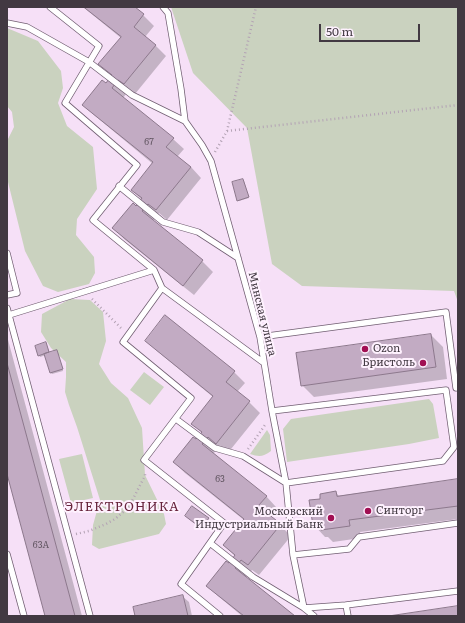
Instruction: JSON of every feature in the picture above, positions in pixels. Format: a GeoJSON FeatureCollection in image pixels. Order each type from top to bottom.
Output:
{"type":"FeatureCollection","features":[{"type":"Feature","properties":{"kind":"lane"},"geometry":{"type":"LineString","coordinates":[[50,7],[99,46],[65,103],[137,165],[93,220],[154,270],[162,288],[264,362]]}},
{"type":"Feature","properties":{"kind":"lane","name":"Минская улица"},"geometry":{"type":"LineString","coordinates":[[163,7],[168,13],[185,121],[211,161],[260,337],[272,413],[286,483],[293,555],[304,608]]}},
{"type":"Feature","properties":{"kind":"lane"},"geometry":{"type":"LineString","coordinates":[[7,23],[27,27],[89,62],[132,95],[185,121]]}},
{"type":"Feature","properties":{"kind":"lane"},"geometry":{"type":"LineString","coordinates":[[119,186],[163,222],[198,232],[238,258]]}},
{"type":"Feature","properties":{"kind":"lane"},"geometry":{"type":"LineString","coordinates":[[7,254],[17,293],[7,295]]}},
{"type":"Feature","properties":{"kind":"lane"},"geometry":{"type":"LineString","coordinates":[[9,314],[154,270]]}},
{"type":"Feature","properties":{"kind":"lane"},"geometry":{"type":"LineString","coordinates":[[162,288],[123,342],[192,398],[144,460],[224,523],[181,584],[220,616]]}},
{"type":"Feature","properties":{"kind":"lane"},"geometry":{"type":"LineString","coordinates":[[7,308],[90,616]]}},
{"type":"Feature","properties":{"kind":"lane"},"geometry":{"type":"LineString","coordinates":[[260,337],[446,312],[457,388],[272,413]]}},
{"type":"Feature","properties":{"kind":"lane"},"geometry":{"type":"LineString","coordinates":[[176,418],[215,448],[243,456],[286,483],[442,461],[454,447],[446,390]]}},
{"type":"Feature","properties":{"kind":"lane"},"geometry":{"type":"LineString","coordinates":[[293,555],[349,549],[359,537],[458,523]]}},
{"type":"Feature","properties":{"kind":"lane"},"geometry":{"type":"LineString","coordinates":[[210,543],[253,577],[304,608],[314,616]]}},
{"type":"Feature","properties":{"kind":"lane"},"geometry":{"type":"LineString","coordinates":[[7,554],[24,616]]}},
{"type":"Feature","properties":{"kind":"lane"},"geometry":{"type":"LineString","coordinates":[[304,608],[346,605],[458,591]]}},
{"type":"Feature","properties":{"kind":"lane"},"geometry":{"type":"LineString","coordinates":[[346,605],[348,616]]}},
{"type":"Feature","properties":{"kind":"path"},"geometry":{"type":"LineString","coordinates":[[211,161],[227,131],[256,7]]}},
{"type":"Feature","properties":{"kind":"path"},"geometry":{"type":"LineString","coordinates":[[227,131],[458,105]]}},
{"type":"Feature","properties":{"kind":"path"},"geometry":{"type":"LineString","coordinates":[[84,291],[128,335]]}},
{"type":"Feature","properties":{"kind":"path"},"geometry":{"type":"LineString","coordinates":[[243,456],[272,413]]}},
{"type":"Feature","properties":{"kind":"path"},"geometry":{"type":"LineString","coordinates":[[69,537],[106,524],[115,519],[129,507],[145,476],[144,460]]}},
{"type":"Feature","properties":{"kind":"green space"},"geometry":{"type":"Polygon","coordinates":[[[171,7],[458,7],[458,302],[454,291],[302,286],[272,264],[247,128],[193,73],[171,7]]]}},
{"type":"Feature","properties":{"kind":"green space"},"geometry":{"type":"Polygon","coordinates":[[[7,28],[38,41],[61,71],[63,88],[58,103],[67,126],[93,147],[97,189],[77,219],[76,235],[94,257],[95,273],[89,284],[58,292],[43,286],[25,251],[7,178],[7,141],[14,127],[12,112],[7,106],[7,28]]]}},
{"type":"Feature","properties":{"kind":"green space"},"geometry":{"type":"Polygon","coordinates":[[[70,299],[90,300],[103,312],[106,341],[99,364],[111,383],[128,398],[142,428],[145,475],[164,514],[166,524],[159,534],[99,549],[92,545],[93,525],[100,500],[65,392],[66,362],[51,348],[41,332],[42,314],[70,299]]]}},
{"type":"Feature","properties":{"kind":"green space"},"geometry":{"type":"Polygon","coordinates":[[[144,372],[164,387],[150,405],[130,390],[144,372]]]}},
{"type":"Feature","properties":{"kind":"green space"},"geometry":{"type":"Polygon","coordinates":[[[429,399],[433,404],[439,438],[409,444],[287,462],[283,429],[291,419],[429,399]]]}},
{"type":"Feature","properties":{"kind":"green space"},"geometry":{"type":"Polygon","coordinates":[[[267,430],[270,435],[271,451],[261,456],[250,454],[267,430]]]}},
{"type":"Feature","properties":{"kind":"green space"},"geometry":{"type":"Polygon","coordinates":[[[82,454],[93,498],[71,503],[59,459],[82,454]]]}},
{"type":"Feature","properties":{"kind":"building"},"geometry":{"type":"Polygon","coordinates":[[[84,7],[135,7],[144,14],[134,27],[156,45],[124,84],[118,80],[112,88],[174,138],[166,147],[191,167],[156,210],[148,204],[142,211],[203,260],[183,286],[112,228],[133,203],[136,206],[142,198],[131,190],[153,162],[82,105],[102,80],[106,83],[112,75],[98,64],[121,37],[84,7]]]}},
{"type":"Feature","properties":{"kind":"building"},"geometry":{"type":"Polygon","coordinates":[[[243,179],[249,197],[237,201],[232,182],[243,179]]]}},
{"type":"Feature","properties":{"kind":"building"},"geometry":{"type":"Polygon","coordinates":[[[165,315],[235,371],[226,382],[250,401],[216,444],[208,437],[202,444],[267,496],[258,506],[281,524],[248,565],[241,560],[235,568],[295,616],[244,616],[206,586],[226,561],[229,563],[235,555],[223,545],[244,519],[173,462],[193,437],[196,439],[202,432],[191,424],[213,396],[145,341],[165,315]]]}},
{"type":"Feature","properties":{"kind":"building"},"geometry":{"type":"Polygon","coordinates":[[[431,334],[436,367],[301,386],[296,353],[431,334]]]}},
{"type":"Feature","properties":{"kind":"building"},"geometry":{"type":"Polygon","coordinates":[[[46,342],[49,352],[38,356],[35,346],[46,342]]]}},
{"type":"Feature","properties":{"kind":"building"},"geometry":{"type":"Polygon","coordinates":[[[57,350],[63,369],[50,373],[44,354],[57,350]]]}},
{"type":"Feature","properties":{"kind":"building"},"geometry":{"type":"Polygon","coordinates":[[[7,363],[75,616],[45,616],[7,474],[7,363]]]}},
{"type":"Feature","properties":{"kind":"building"},"geometry":{"type":"Polygon","coordinates":[[[458,479],[458,506],[349,520],[350,526],[321,530],[320,525],[313,526],[309,500],[320,499],[320,494],[336,491],[337,496],[458,479]]]}},
{"type":"Feature","properties":{"kind":"building"},"geometry":{"type":"Polygon","coordinates":[[[192,506],[209,518],[201,528],[185,516],[192,506]]]}},
{"type":"Feature","properties":{"kind":"building"},"geometry":{"type":"Polygon","coordinates":[[[183,595],[188,616],[135,616],[133,607],[183,595]]]}},
{"type":"Feature","properties":{"kind":"building"},"geometry":{"type":"Polygon","coordinates":[[[458,606],[458,616],[389,616],[458,606]]]}},
{"type":"Feature","properties":{"kind":"place","name":"Ozon"},"geometry":{"type":"Point","coordinates":[365,349]}},
{"type":"Feature","properties":{"kind":"place","name":"Бристоль"},"geometry":{"type":"Point","coordinates":[423,363]}},
{"type":"Feature","properties":{"kind":"place","name":"Синторг"},"geometry":{"type":"Point","coordinates":[368,511]}},
{"type":"Feature","properties":{"kind":"place","name":"Московский Индустриальный Банк"},"geometry":{"type":"Point","coordinates":[331,518]}},
{"type":"Feature","properties":{"kind":"district","name":"ЭЛЕКТРОНИКА"},"geometry":{"type":"Point","coordinates":[122,507]}}]}
